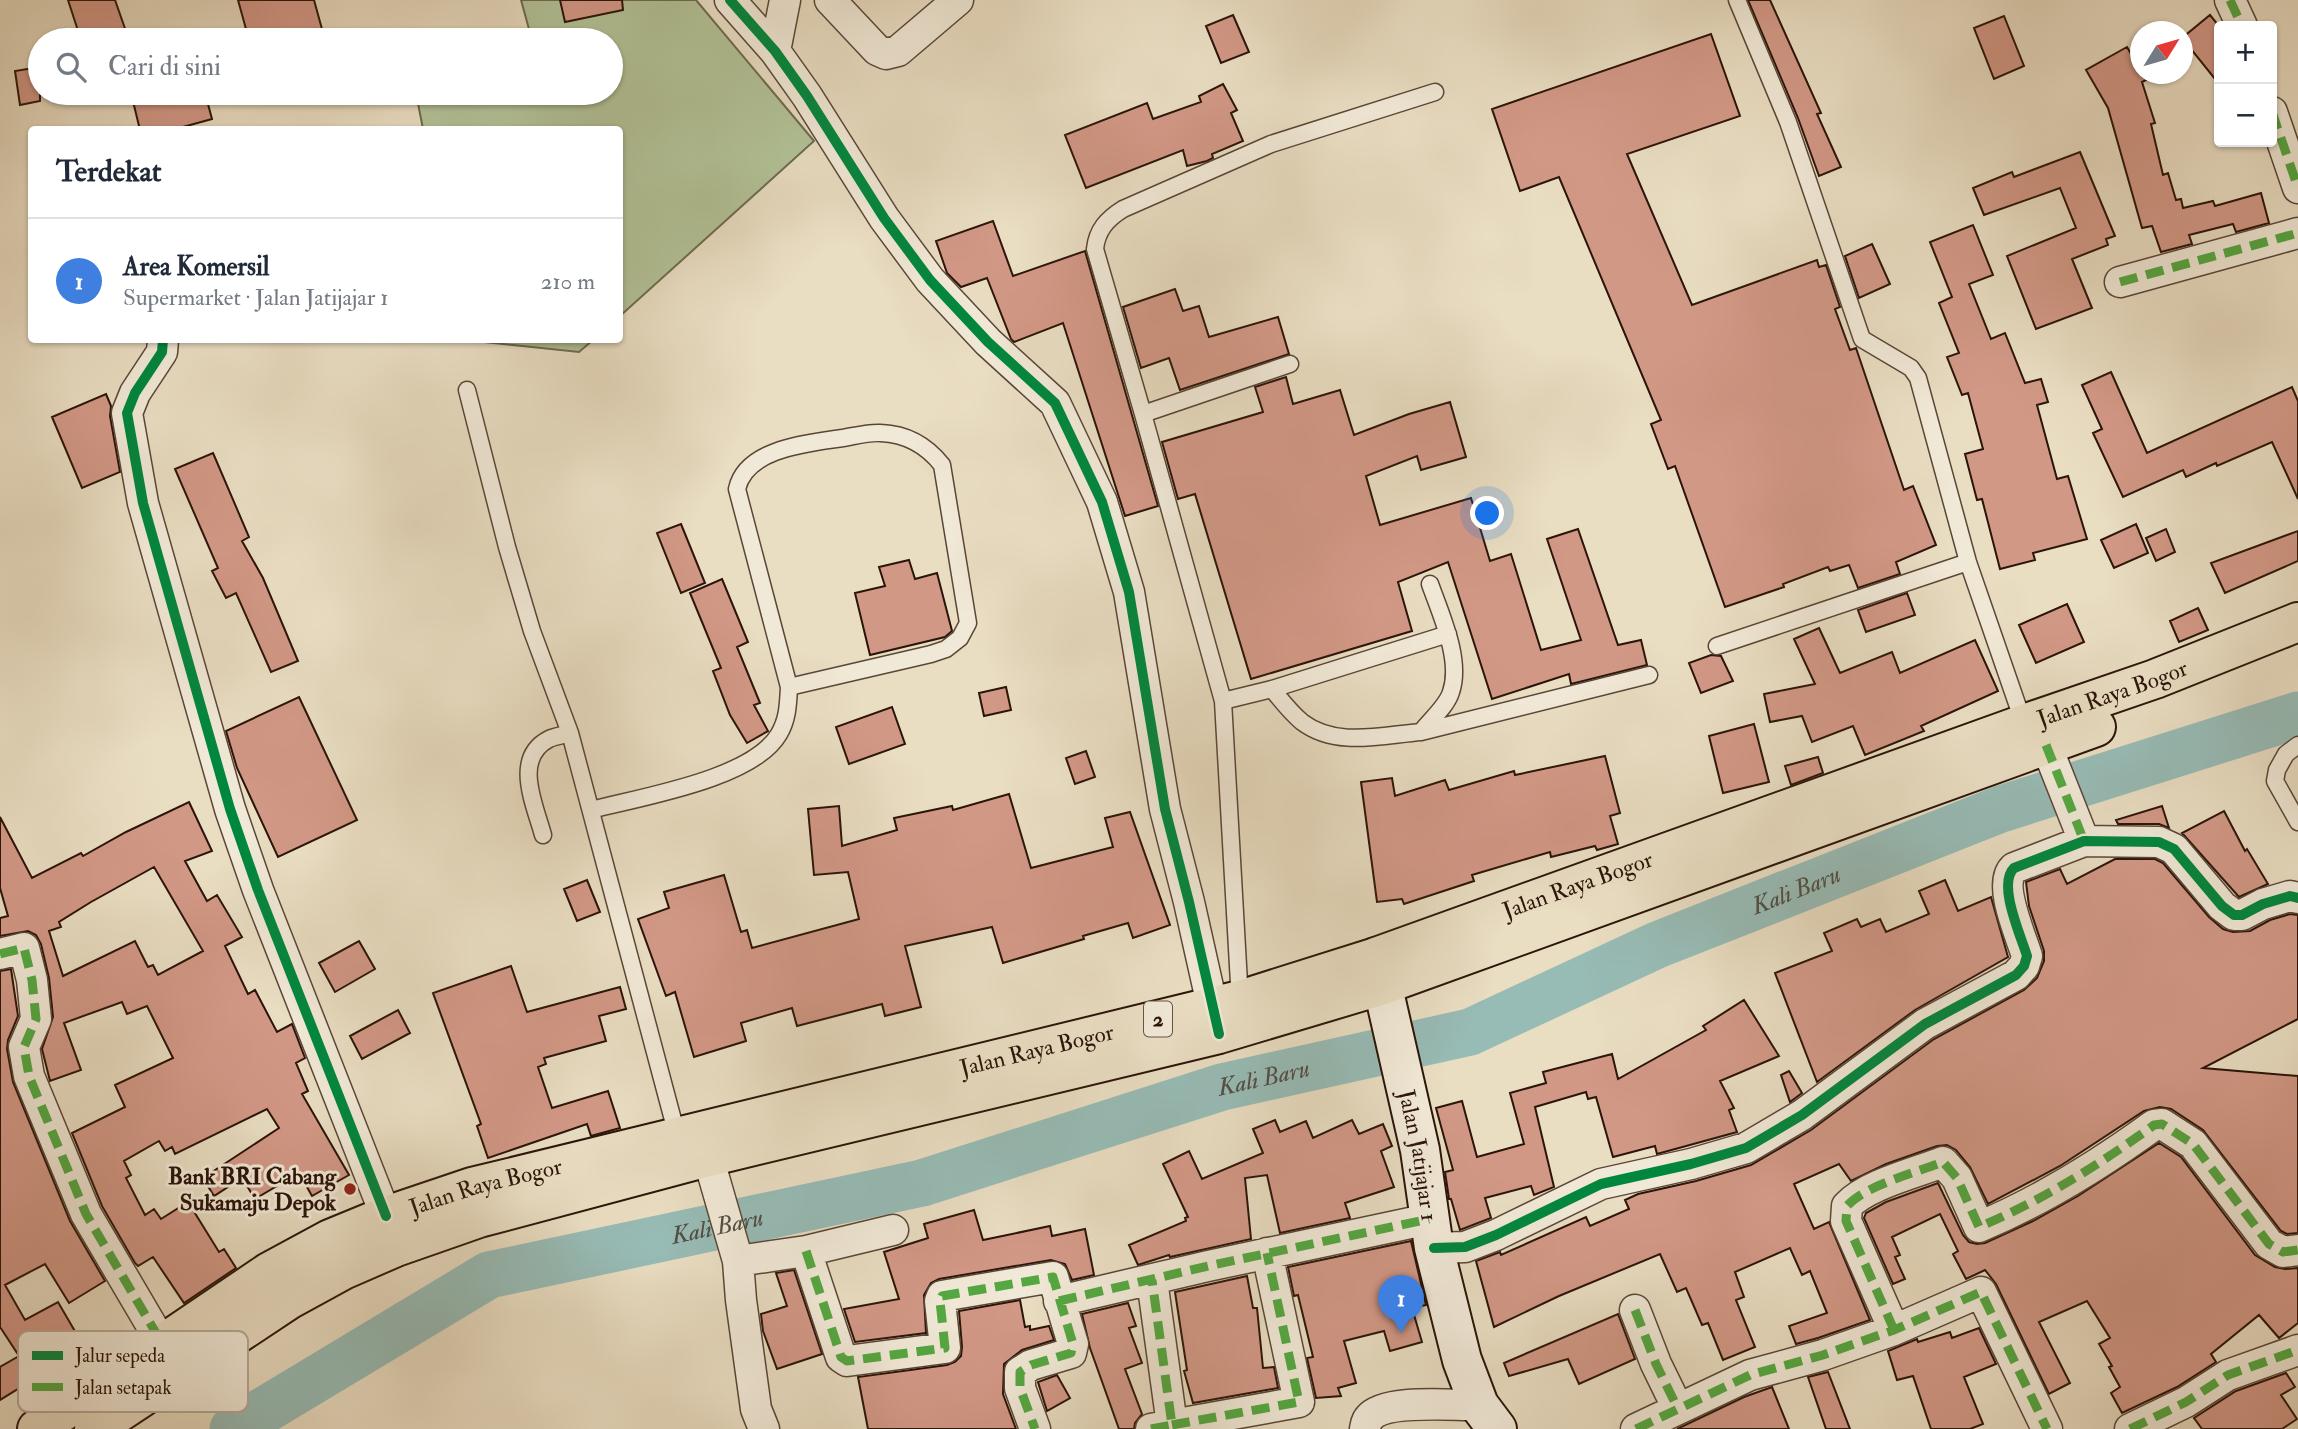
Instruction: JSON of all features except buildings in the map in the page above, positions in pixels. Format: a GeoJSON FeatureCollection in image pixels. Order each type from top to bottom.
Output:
{"type":"FeatureCollection","features":[{"type":"Feature","properties":{"kind":"highway","name":"Jalan Raya Bogor"},"geometry":{"type":"LineString","coordinates":[[2042,746],[2155,679],[2298,622]]}},
{"type":"Feature","properties":{"kind":"highway","name":"Jalan Raya Bogor"},"geometry":{"type":"LineString","coordinates":[[183,1331],[269,1272],[330,1239],[386,1216],[472,1187],[693,1146],[1229,1017],[1383,986],[2166,703],[2298,651]]}},
{"type":"Feature","properties":{"kind":"highway","name":"Jalan Raya Bogor"},"geometry":{"type":"LineString","coordinates":[[242,1331],[290,1299],[343,1270],[396,1247],[693,1146]]}},
{"type":"Feature","properties":{"kind":"highway","name":"Jalan Raya Bogor"},"geometry":{"type":"LineString","coordinates":[[37,1429],[62,1412]]}},
{"type":"Feature","properties":{"kind":"highway","name":"Jalan Raya Bogor"},"geometry":{"type":"LineString","coordinates":[[94,1429],[120,1412]]}},
{"type":"Feature","properties":{"kind":"street"},"geometry":{"type":"LineString","coordinates":[[730,0],[775,51],[807,96],[884,218],[930,280],[988,342],[1055,403],[1102,502],[1129,592],[1165,809],[1189,902],[1229,1017]]}},
{"type":"Feature","properties":{"kind":"street"},"geometry":{"type":"LineString","coordinates":[[775,51],[785,0]]}},
{"type":"Feature","properties":{"kind":"street"},"geometry":{"type":"LineString","coordinates":[[830,0],[877,50],[886,54],[898,51],[958,0]]}},
{"type":"Feature","properties":{"kind":"street"},"geometry":{"type":"LineString","coordinates":[[2230,0],[2240,21]]}},
{"type":"Feature","properties":{"kind":"street"},"geometry":{"type":"LineString","coordinates":[[2277,127],[2298,188]]}},
{"type":"Feature","properties":{"kind":"street"},"geometry":{"type":"LineString","coordinates":[[2120,282],[2298,233]]}},
{"type":"Feature","properties":{"kind":"street"},"geometry":{"type":"LineString","coordinates":[[163,343],[162,352],[135,393],[127,414],[144,503],[230,809],[258,890],[386,1216]]}},
{"type":"Feature","properties":{"kind":"street"},"geometry":{"type":"LineString","coordinates":[[2042,746],[2083,838]]}},
{"type":"Feature","properties":{"kind":"street"},"geometry":{"type":"LineString","coordinates":[[1059,1301],[1266,1253],[1431,1233],[1465,1247],[1496,1235],[1601,1184],[1691,1164],[1746,1148],[1802,1115],[1925,1024],[2021,971],[2027,956],[2008,896],[2008,873],[2083,838],[2159,842],[2174,849],[2222,906],[2234,915],[2242,915],[2290,895],[2298,898]]}},
{"type":"Feature","properties":{"kind":"street"},"geometry":{"type":"LineString","coordinates":[[0,954],[24,948],[32,980],[36,1019],[23,1047],[29,1076],[86,1214],[155,1331]]}},
{"type":"Feature","properties":{"kind":"street","name":"Jalan Jatijajar 1"},"geometry":{"type":"LineString","coordinates":[[1383,986],[1420,1150],[1431,1233],[1462,1360],[1488,1417]]}},
{"type":"Feature","properties":{"kind":"street"},"geometry":{"type":"LineString","coordinates":[[1894,1330],[1846,1220],[1847,1206],[1853,1199],[1943,1162],[1957,1178],[1979,1227],[2041,1197],[2095,1166],[2154,1125],[2162,1124],[2193,1144],[2269,1244],[2283,1252],[2298,1250]]}},
{"type":"Feature","properties":{"kind":"street"},"geometry":{"type":"LineString","coordinates":[[693,1146],[722,1202],[734,1250],[756,1409],[764,1429]]}},
{"type":"Feature","properties":{"kind":"street"},"geometry":{"type":"LineString","coordinates":[[734,1250],[806,1251],[893,1230]]}},
{"type":"Feature","properties":{"kind":"street"},"geometry":{"type":"LineString","coordinates":[[806,1251],[841,1357],[847,1362],[946,1348],[940,1301],[946,1295],[1053,1277],[1073,1344],[1071,1353],[1031,1365],[1020,1372],[1020,1388],[1035,1429]]}},
{"type":"Feature","properties":{"kind":"street"},"geometry":{"type":"LineString","coordinates":[[1152,1280],[1161,1427],[1300,1402],[1266,1253]]}},
{"type":"Feature","properties":{"kind":"street"},"geometry":{"type":"LineString","coordinates":[[1636,1429],[1750,1375],[1823,1355],[1894,1330],[1981,1292],[2047,1429]]}},
{"type":"Feature","properties":{"kind":"street"},"geometry":{"type":"LineString","coordinates":[[1635,1310],[1656,1364],[1678,1409]]}},
{"type":"Feature","properties":{"kind":"street"},"geometry":{"type":"LineString","coordinates":[[2130,1429],[2186,1402],[2228,1375],[2298,1350]]}},
{"type":"Feature","properties":{"kind":"street"},"geometry":{"type":"LineString","coordinates":[[1365,1429],[1369,1418],[1381,1410],[1398,1406],[1488,1417]]}},
{"type":"Feature","properties":{"kind":"lane"},"geometry":{"type":"LineString","coordinates":[[1737,0],[1788,122],[1863,341],[1911,368],[1918,378],[1968,562],[2042,746]]}},
{"type":"Feature","properties":{"kind":"lane"},"geometry":{"type":"LineString","coordinates":[[1229,1017],[1223,701],[1095,249],[1098,234],[1107,220],[1123,209],[1271,144],[1435,92]]}},
{"type":"Feature","properties":{"kind":"lane"},"geometry":{"type":"LineString","coordinates":[[1143,414],[1290,364]]}},
{"type":"Feature","properties":{"kind":"lane"},"geometry":{"type":"LineString","coordinates":[[467,390],[507,547],[532,631],[570,733],[693,1146]]}},
{"type":"Feature","properties":{"kind":"lane"},"geometry":{"type":"LineString","coordinates":[[591,810],[726,775],[764,753],[778,736],[787,717],[789,687],[737,489],[739,477],[745,469],[790,445],[881,433],[903,437],[923,446],[942,465],[968,623],[966,629],[954,643],[931,654],[789,687]]}},
{"type":"Feature","properties":{"kind":"lane"},"geometry":{"type":"LineString","coordinates":[[1717,646],[1968,562]]}},
{"type":"Feature","properties":{"kind":"lane"},"geometry":{"type":"LineString","coordinates":[[1421,732],[1451,694],[1453,681],[1453,654],[1430,584]]}},
{"type":"Feature","properties":{"kind":"lane"},"geometry":{"type":"LineString","coordinates":[[1223,701],[1272,689],[1448,634]]}},
{"type":"Feature","properties":{"kind":"lane"},"geometry":{"type":"LineString","coordinates":[[1272,689],[1305,724],[1332,737],[1347,738],[1421,732],[1649,675]]}},
{"type":"Feature","properties":{"kind":"lane"},"geometry":{"type":"LineString","coordinates":[[543,835],[528,778],[528,765],[536,750],[548,740],[570,733]]}},
{"type":"Feature","properties":{"kind":"lane"},"geometry":{"type":"LineString","coordinates":[[2298,745],[2286,754],[2277,770],[2275,781],[2298,821]]}},
{"type":"Feature","properties":{"kind":"green space"},"geometry":{"type":"Polygon","coordinates":[[[521,0],[696,0],[814,141],[623,313],[623,126],[422,126],[418,105],[623,105],[623,28],[529,28],[521,0]]]}},
{"type":"Feature","properties":{"kind":"green space"},"geometry":{"type":"Polygon","coordinates":[[[494,343],[590,343],[579,352],[494,343]]]}},
{"type":"Feature","properties":{"kind":"waterway","name":"Kali Baru"},"geometry":{"type":"LineString","coordinates":[[233,1429],[489,1275],[922,1183],[1222,1087],[1470,1032],[1657,945],[2001,809],[2298,715]]}},
{"type":"Feature","properties":{"kind":"marked path"},"geometry":{"type":"LineString","coordinates":[[2230,0],[2240,21]]}},
{"type":"Feature","properties":{"kind":"marked path"},"geometry":{"type":"LineString","coordinates":[[2277,127],[2298,188]]}},
{"type":"Feature","properties":{"kind":"marked path"},"geometry":{"type":"LineString","coordinates":[[2120,282],[2298,233]]}},
{"type":"Feature","properties":{"kind":"marked path"},"geometry":{"type":"LineString","coordinates":[[2046,745],[2084,841]]}},
{"type":"Feature","properties":{"kind":"marked path"},"geometry":{"type":"LineString","coordinates":[[0,954],[24,948],[32,980],[36,1019],[24,1047],[29,1076],[86,1214],[155,1331]]}},
{"type":"Feature","properties":{"kind":"marked path"},"geometry":{"type":"LineString","coordinates":[[1894,1330],[1846,1221],[1847,1206],[1878,1186],[1943,1162],[1957,1178],[1979,1227],[2047,1194],[2154,1125],[2162,1124],[2193,1144],[2269,1244],[2283,1252],[2298,1250]]}},
{"type":"Feature","properties":{"kind":"marked path"},"geometry":{"type":"LineString","coordinates":[[1059,1301],[1429,1219]]}},
{"type":"Feature","properties":{"kind":"marked path"},"geometry":{"type":"LineString","coordinates":[[806,1251],[841,1357],[847,1361],[945,1348],[940,1301],[942,1296],[1053,1277],[1073,1344],[1071,1353],[1031,1365],[1020,1372],[1020,1388],[1035,1429]]}},
{"type":"Feature","properties":{"kind":"marked path"},"geometry":{"type":"LineString","coordinates":[[1172,1425],[1299,1402],[1267,1253]]}},
{"type":"Feature","properties":{"kind":"marked path"},"geometry":{"type":"LineString","coordinates":[[1151,1429],[1172,1425],[1152,1280]]}},
{"type":"Feature","properties":{"kind":"marked path"},"geometry":{"type":"LineString","coordinates":[[1636,1429],[1750,1375],[1823,1355],[1894,1330],[1981,1292],[2047,1429]]}},
{"type":"Feature","properties":{"kind":"marked path"},"geometry":{"type":"LineString","coordinates":[[1635,1310],[1656,1364],[1678,1409]]}},
{"type":"Feature","properties":{"kind":"marked path"},"geometry":{"type":"LineString","coordinates":[[2130,1429],[2186,1402],[2228,1375],[2298,1350]]}},
{"type":"Feature","properties":{"kind":"cycle path"},"geometry":{"type":"LineString","coordinates":[[730,0],[775,51],[807,96],[884,218],[930,280],[988,342],[1055,403],[1102,502],[1129,592],[1165,809],[1219,1034]]}},
{"type":"Feature","properties":{"kind":"cycle path"},"geometry":{"type":"LineString","coordinates":[[163,343],[162,352],[135,393],[127,413],[143,503],[230,809],[258,890],[386,1216]]}},
{"type":"Feature","properties":{"kind":"cycle path"},"geometry":{"type":"LineString","coordinates":[[1434,1248],[1465,1247],[1496,1235],[1601,1184],[1691,1164],[1746,1148],[1802,1115],[1925,1024],[2016,975],[2024,966],[2027,956],[2009,898],[2009,876],[2014,868],[2084,841],[2159,842],[2174,849],[2222,906],[2234,915],[2242,915],[2263,904],[2290,896],[2298,898]]}},
{"type":"Feature","properties":{"kind":"place","name":"Bank BRI Cabang Sukamaju Depok"},"geometry":{"type":"Point","coordinates":[350,1189]}},
{"type":"Feature","properties":{"kind":"place","name":"Area Komersil"},"geometry":{"type":"Point","coordinates":[1401,1333]}}]}
